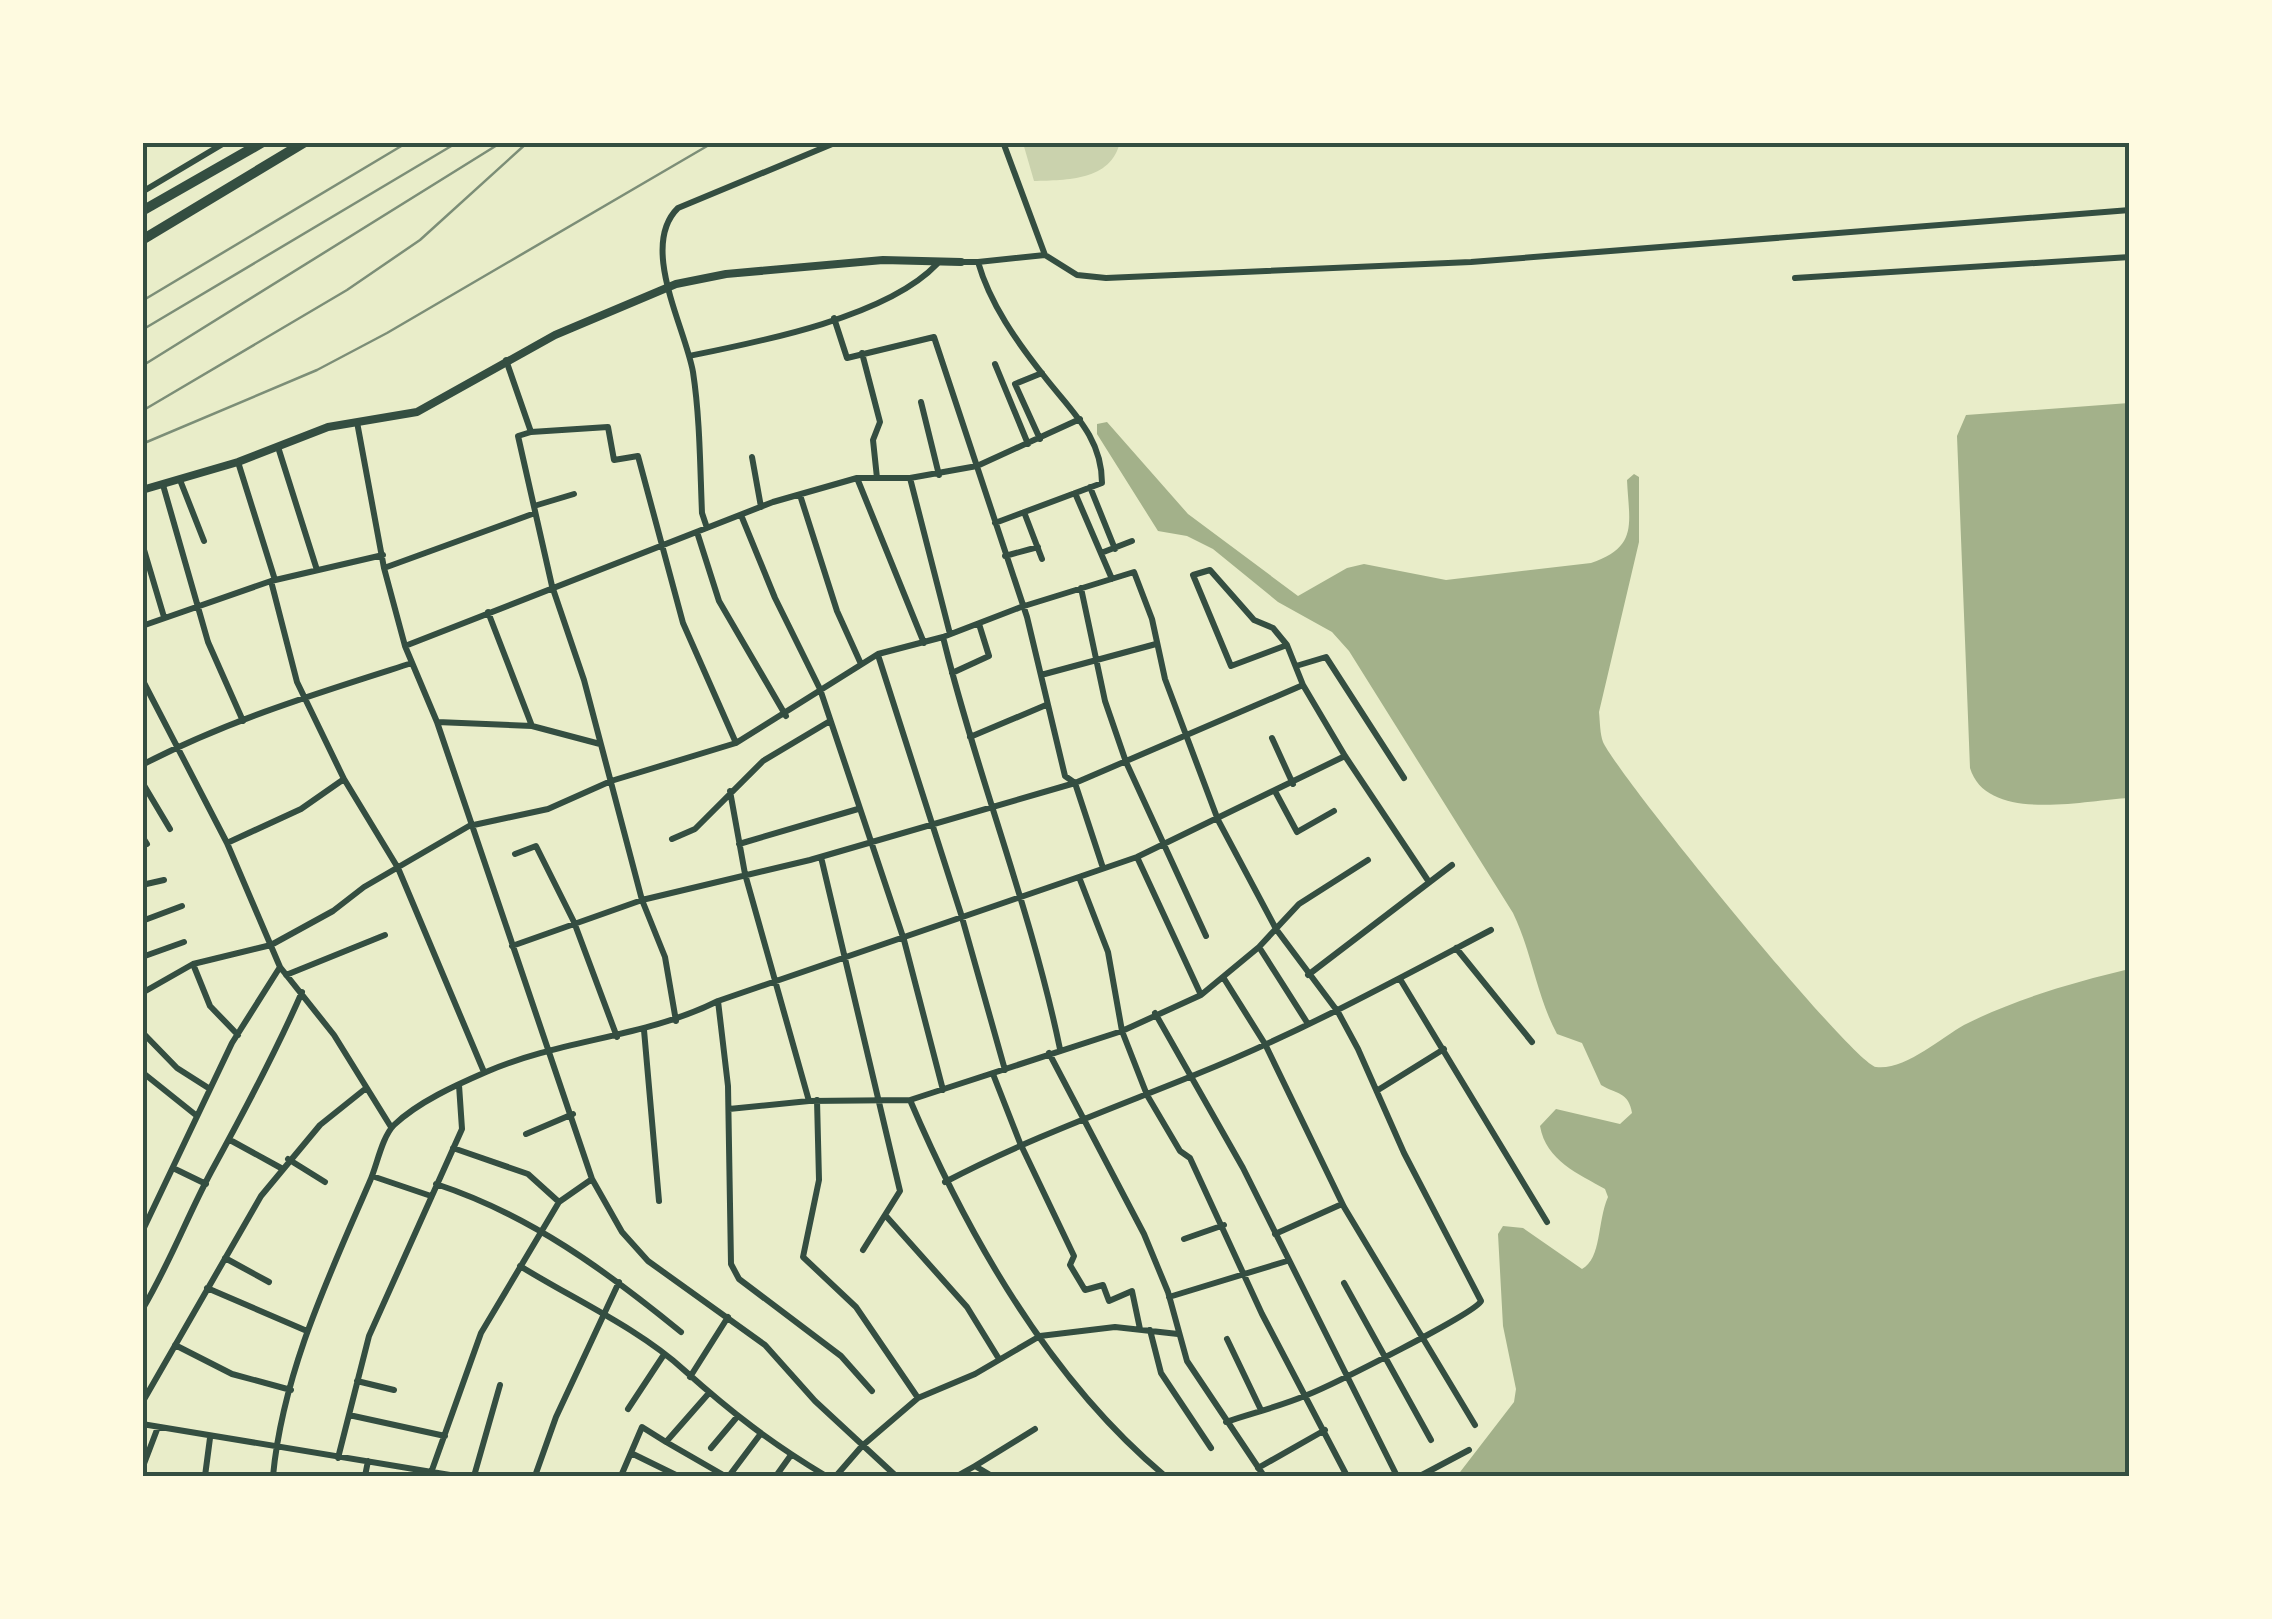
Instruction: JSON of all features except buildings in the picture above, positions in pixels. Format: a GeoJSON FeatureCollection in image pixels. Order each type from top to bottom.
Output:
{"type":"FeatureCollection","features":[{"type":"Feature","properties":{"kind":"highway"},"geometry":{"type":"LineString","coordinates":[[142,211],[263,142]]}},
{"type":"Feature","properties":{"kind":"highway"},"geometry":{"type":"LineString","coordinates":[[142,240],[305,142]]}},
{"type":"Feature","properties":{"kind":"street"},"geometry":{"type":"LineString","coordinates":[[142,192],[226,142]]}},
{"type":"Feature","properties":{"kind":"street"},"geometry":{"type":"LineString","coordinates":[[708,528],[688,356],[668,288],[664,231],[674,211],[837,142]]}},
{"type":"Feature","properties":{"kind":"street"},"geometry":{"type":"LineString","coordinates":[[1003,142],[1045,255],[1077,275],[1106,278],[1471,262],[2130,210]]}},
{"type":"Feature","properties":{"kind":"street"},"geometry":{"type":"LineString","coordinates":[[142,490],[238,462],[328,427],[418,412],[506,359],[668,288],[726,274],[883,260],[937,264],[1045,255]]}},
{"type":"Feature","properties":{"kind":"street"},"geometry":{"type":"LineString","coordinates":[[1795,278],[2130,257]]}},
{"type":"Feature","properties":{"kind":"street"},"geometry":{"type":"LineString","coordinates":[[978,262],[992,301],[1042,374],[1080,419],[1102,467],[1102,482],[995,523]]}},
{"type":"Feature","properties":{"kind":"street"},"geometry":{"type":"LineString","coordinates":[[688,356],[770,341],[834,318],[918,284],[937,264]]}},
{"type":"Feature","properties":{"kind":"street"},"geometry":{"type":"LineString","coordinates":[[834,318],[847,358],[934,337],[1021,606],[1066,776],[1075,783],[1103,868]]}},
{"type":"Feature","properties":{"kind":"street"},"geometry":{"type":"LineString","coordinates":[[862,354],[880,422],[874,440],[877,478]]}},
{"type":"Feature","properties":{"kind":"street"},"geometry":{"type":"LineString","coordinates":[[506,359],[531,432]]}},
{"type":"Feature","properties":{"kind":"street"},"geometry":{"type":"LineString","coordinates":[[996,364],[1028,444]]}},
{"type":"Feature","properties":{"kind":"street"},"geometry":{"type":"LineString","coordinates":[[1040,440],[1015,384],[1042,374]]}},
{"type":"Feature","properties":{"kind":"street"},"geometry":{"type":"LineString","coordinates":[[921,402],[940,474]]}},
{"type":"Feature","properties":{"kind":"street"},"geometry":{"type":"LineString","coordinates":[[405,646],[761,507],[857,478],[910,478],[977,466],[1080,419]]}},
{"type":"Feature","properties":{"kind":"street"},"geometry":{"type":"LineString","coordinates":[[357,422],[384,568],[405,646],[437,722],[469,826],[573,1114],[592,1180],[622,1232],[648,1261],[765,1345],[896,1476]]}},
{"type":"Feature","properties":{"kind":"street"},"geometry":{"type":"LineString","coordinates":[[676,1022],[665,957],[642,900],[552,586],[518,436],[608,427],[614,460],[638,456],[684,623],[736,743]]}},
{"type":"Feature","properties":{"kind":"street"},"geometry":{"type":"LineString","coordinates":[[278,448],[316,570]]}},
{"type":"Feature","properties":{"kind":"street"},"geometry":{"type":"LineString","coordinates":[[752,457],[761,507]]}},
{"type":"Feature","properties":{"kind":"street"},"geometry":{"type":"LineString","coordinates":[[238,462],[297,682],[344,780],[398,868],[484,1072]]}},
{"type":"Feature","properties":{"kind":"street"},"geometry":{"type":"LineString","coordinates":[[857,478],[924,643]]}},
{"type":"Feature","properties":{"kind":"street"},"geometry":{"type":"LineString","coordinates":[[910,478],[952,672],[990,808],[1041,956],[1060,1050]]}},
{"type":"Feature","properties":{"kind":"street"},"geometry":{"type":"LineString","coordinates":[[180,480],[204,541]]}},
{"type":"Feature","properties":{"kind":"street"},"geometry":{"type":"LineString","coordinates":[[162,485],[208,642],[243,721]]}},
{"type":"Feature","properties":{"kind":"street"},"geometry":{"type":"LineString","coordinates":[[1090,487],[1115,549]]}},
{"type":"Feature","properties":{"kind":"street"},"geometry":{"type":"LineString","coordinates":[[1075,493],[1112,579]]}},
{"type":"Feature","properties":{"kind":"street"},"geometry":{"type":"LineString","coordinates":[[384,568],[574,494]]}},
{"type":"Feature","properties":{"kind":"street"},"geometry":{"type":"LineString","coordinates":[[800,494],[838,611],[862,664]]}},
{"type":"Feature","properties":{"kind":"street"},"geometry":{"type":"LineString","coordinates":[[1024,512],[1042,558]]}},
{"type":"Feature","properties":{"kind":"street"},"geometry":{"type":"LineString","coordinates":[[741,515],[775,598],[820,689],[904,940],[942,1090]]}},
{"type":"Feature","properties":{"kind":"street"},"geometry":{"type":"LineString","coordinates":[[696,532],[719,601],[786,716]]}},
{"type":"Feature","properties":{"kind":"street"},"geometry":{"type":"LineString","coordinates":[[1101,553],[1132,540]]}},
{"type":"Feature","properties":{"kind":"street"},"geometry":{"type":"LineString","coordinates":[[142,542],[164,617]]}},
{"type":"Feature","properties":{"kind":"street"},"geometry":{"type":"LineString","coordinates":[[1005,556],[1038,547]]}},
{"type":"Feature","properties":{"kind":"street"},"geometry":{"type":"LineString","coordinates":[[142,626],[198,603],[382,555]]}},
{"type":"Feature","properties":{"kind":"street"},"geometry":{"type":"LineString","coordinates":[[1288,644],[1231,666],[1192,575],[1210,570],[1254,620],[1273,628],[1288,644],[1304,685],[1345,756],[1429,882]]}},
{"type":"Feature","properties":{"kind":"street"},"geometry":{"type":"LineString","coordinates":[[142,993],[194,964],[270,944],[333,912],[469,826],[548,809],[611,781],[736,743],[786,716],[820,689],[878,654],[946,636],[1021,606],[1134,572],[1187,738],[1218,820],[1276,929],[1338,1012],[1378,1090],[1404,1153],[1481,1300],[1478,1308],[1308,1395],[1226,1422]]}},
{"type":"Feature","properties":{"kind":"street"},"geometry":{"type":"LineString","coordinates":[[1081,588],[1096,660],[1126,762],[1206,936]]}},
{"type":"Feature","properties":{"kind":"street"},"geometry":{"type":"LineString","coordinates":[[488,612],[532,726]]}},
{"type":"Feature","properties":{"kind":"street"},"geometry":{"type":"LineString","coordinates":[[952,672],[989,656],[979,624]]}},
{"type":"Feature","properties":{"kind":"street"},"geometry":{"type":"LineString","coordinates":[[1041,675],[1156,644]]}},
{"type":"Feature","properties":{"kind":"street"},"geometry":{"type":"LineString","coordinates":[[878,654],[961,914],[1005,1070]]}},
{"type":"Feature","properties":{"kind":"street"},"geometry":{"type":"LineString","coordinates":[[1296,666],[1326,658],[1404,778]]}},
{"type":"Feature","properties":{"kind":"street"},"geometry":{"type":"LineString","coordinates":[[143,763],[306,696],[412,663]]}},
{"type":"Feature","properties":{"kind":"street"},"geometry":{"type":"LineString","coordinates":[[142,679],[227,842],[280,967],[302,992],[391,1128]]}},
{"type":"Feature","properties":{"kind":"street"},"geometry":{"type":"LineString","coordinates":[[512,946],[642,900],[821,857],[1075,783],[1304,685]]}},
{"type":"Feature","properties":{"kind":"street"},"geometry":{"type":"LineString","coordinates":[[970,736],[1046,705]]}},
{"type":"Feature","properties":{"kind":"street"},"geometry":{"type":"LineString","coordinates":[[672,840],[695,829],[762,761],[830,721]]}},
{"type":"Feature","properties":{"kind":"street"},"geometry":{"type":"LineString","coordinates":[[437,722],[532,726],[600,744]]}},
{"type":"Feature","properties":{"kind":"street"},"geometry":{"type":"LineString","coordinates":[[1272,738],[1293,784]]}},
{"type":"Feature","properties":{"kind":"street"},"geometry":{"type":"LineString","coordinates":[[274,1476],[276,1449],[306,1330],[391,1128],[484,1072],[550,1050],[676,1022],[718,1001],[904,940],[961,914],[1163,847],[1345,756]]}},
{"type":"Feature","properties":{"kind":"street"},"geometry":{"type":"LineString","coordinates":[[227,842],[300,809],[344,780]]}},
{"type":"Feature","properties":{"kind":"street"},"geometry":{"type":"LineString","coordinates":[[142,782],[170,829]]}},
{"type":"Feature","properties":{"kind":"street"},"geometry":{"type":"LineString","coordinates":[[730,791],[744,874],[812,1100],[818,1180],[804,1257],[856,1307],[918,1398]]}},
{"type":"Feature","properties":{"kind":"street"},"geometry":{"type":"LineString","coordinates":[[1276,792],[1297,832],[1334,812]]}},
{"type":"Feature","properties":{"kind":"street"},"geometry":{"type":"LineString","coordinates":[[739,844],[858,809]]}},
{"type":"Feature","properties":{"kind":"street"},"geometry":{"type":"LineString","coordinates":[[142,836],[147,844],[142,846]]}},
{"type":"Feature","properties":{"kind":"street"},"geometry":{"type":"LineString","coordinates":[[515,854],[536,846],[574,922],[617,1038]]}},
{"type":"Feature","properties":{"kind":"street"},"geometry":{"type":"LineString","coordinates":[[821,857],[848,957],[900,1191],[864,1250]]}},
{"type":"Feature","properties":{"kind":"street"},"geometry":{"type":"LineString","coordinates":[[1137,857],[1201,995]]}},
{"type":"Feature","properties":{"kind":"street"},"geometry":{"type":"LineString","coordinates":[[728,1109],[812,1100],[910,1100],[1122,1032],[1155,1013],[1201,995],[1259,948],[1299,904],[1368,860]]}},
{"type":"Feature","properties":{"kind":"street"},"geometry":{"type":"LineString","coordinates":[[1308,974],[1452,866]]}},
{"type":"Feature","properties":{"kind":"street"},"geometry":{"type":"LineString","coordinates":[[1079,877],[1108,952],[1122,1032],[1147,1095],[1180,1151],[1190,1158],[1347,1476]]}},
{"type":"Feature","properties":{"kind":"street"},"geometry":{"type":"LineString","coordinates":[[142,886],[164,880]]}},
{"type":"Feature","properties":{"kind":"street"},"geometry":{"type":"LineString","coordinates":[[142,921],[182,906]]}},
{"type":"Feature","properties":{"kind":"street"},"geometry":{"type":"LineString","coordinates":[[945,1182],[1020,1143],[1189,1078],[1338,1012],[1491,930]]}},
{"type":"Feature","properties":{"kind":"street"},"geometry":{"type":"LineString","coordinates":[[286,976],[385,935]]}},
{"type":"Feature","properties":{"kind":"street"},"geometry":{"type":"LineString","coordinates":[[142,956],[184,942]]}},
{"type":"Feature","properties":{"kind":"street"},"geometry":{"type":"LineString","coordinates":[[1259,948],[1308,1024]]}},
{"type":"Feature","properties":{"kind":"street"},"geometry":{"type":"LineString","coordinates":[[1456,948],[1532,1042]]}},
{"type":"Feature","properties":{"kind":"street"},"geometry":{"type":"LineString","coordinates":[[194,964],[210,1006],[238,1035]]}},
{"type":"Feature","properties":{"kind":"street"},"geometry":{"type":"LineString","coordinates":[[143,1228],[238,1035],[280,967]]}},
{"type":"Feature","properties":{"kind":"street"},"geometry":{"type":"LineString","coordinates":[[1223,977],[1265,1044],[1342,1204],[1475,1425]]}},
{"type":"Feature","properties":{"kind":"street"},"geometry":{"type":"LineString","coordinates":[[1400,979],[1547,1222]]}},
{"type":"Feature","properties":{"kind":"street"},"geometry":{"type":"LineString","coordinates":[[142,1310],[171,1262],[302,992]]}},
{"type":"Feature","properties":{"kind":"street"},"geometry":{"type":"LineString","coordinates":[[718,1001],[728,1109],[731,1264],[739,1279],[841,1356],[872,1391]]}},
{"type":"Feature","properties":{"kind":"street"},"geometry":{"type":"LineString","coordinates":[[1155,1013],[1243,1168],[1396,1476]]}},
{"type":"Feature","properties":{"kind":"street"},"geometry":{"type":"LineString","coordinates":[[644,1030],[659,1200]]}},
{"type":"Feature","properties":{"kind":"street"},"geometry":{"type":"LineString","coordinates":[[142,1032],[178,1068],[210,1090]]}},
{"type":"Feature","properties":{"kind":"street"},"geometry":{"type":"LineString","coordinates":[[1378,1090],[1444,1049]]}},
{"type":"Feature","properties":{"kind":"street"},"geometry":{"type":"LineString","coordinates":[[1049,1053],[1144,1234],[1169,1296],[1187,1361],[1264,1476]]}},
{"type":"Feature","properties":{"kind":"street"},"geometry":{"type":"LineString","coordinates":[[142,1072],[198,1116]]}},
{"type":"Feature","properties":{"kind":"street"},"geometry":{"type":"LineString","coordinates":[[994,1074],[1020,1143],[1074,1256],[1070,1264],[1085,1290],[1103,1285],[1109,1301],[1132,1291],[1140,1328]]}},
{"type":"Feature","properties":{"kind":"street"},"geometry":{"type":"LineString","coordinates":[[338,1458],[368,1336],[462,1129],[460,1086]]}},
{"type":"Feature","properties":{"kind":"street"},"geometry":{"type":"LineString","coordinates":[[142,1403],[281,1168],[320,1126],[365,1089]]}},
{"type":"Feature","properties":{"kind":"street"},"geometry":{"type":"LineString","coordinates":[[910,1100],[945,1182],[1040,1336],[1093,1404],[1165,1476]]}},
{"type":"Feature","properties":{"kind":"street"},"geometry":{"type":"LineString","coordinates":[[526,1134],[573,1114]]}},
{"type":"Feature","properties":{"kind":"street"},"geometry":{"type":"LineString","coordinates":[[230,1140],[281,1168]]}},
{"type":"Feature","properties":{"kind":"street"},"geometry":{"type":"LineString","coordinates":[[453,1148],[528,1174],[559,1202]]}},
{"type":"Feature","properties":{"kind":"street"},"geometry":{"type":"LineString","coordinates":[[288,1160],[325,1182]]}},
{"type":"Feature","properties":{"kind":"street"},"geometry":{"type":"LineString","coordinates":[[174,1168],[206,1184]]}},
{"type":"Feature","properties":{"kind":"street"},"geometry":{"type":"LineString","coordinates":[[372,1176],[431,1196]]}},
{"type":"Feature","properties":{"kind":"street"},"geometry":{"type":"LineString","coordinates":[[426,1472],[444,1436],[480,1333],[559,1202],[592,1180]]}},
{"type":"Feature","properties":{"kind":"street"},"geometry":{"type":"LineString","coordinates":[[436,1184],[480,1199],[542,1230],[619,1282],[682,1332]]}},
{"type":"Feature","properties":{"kind":"street"},"geometry":{"type":"LineString","coordinates":[[1275,1234],[1342,1204]]}},
{"type":"Feature","properties":{"kind":"street"},"geometry":{"type":"LineString","coordinates":[[886,1216],[967,1307],[1000,1359]]}},
{"type":"Feature","properties":{"kind":"street"},"geometry":{"type":"LineString","coordinates":[[1184,1240],[1224,1225]]}},
{"type":"Feature","properties":{"kind":"street"},"geometry":{"type":"LineString","coordinates":[[225,1258],[269,1282]]}},
{"type":"Feature","properties":{"kind":"street"},"geometry":{"type":"LineString","coordinates":[[1169,1296],[1287,1261]]}},
{"type":"Feature","properties":{"kind":"street"},"geometry":{"type":"LineString","coordinates":[[520,1266],[663,1356],[759,1436],[826,1476]]}},
{"type":"Feature","properties":{"kind":"street"},"geometry":{"type":"LineString","coordinates":[[535,1476],[619,1282]]}},
{"type":"Feature","properties":{"kind":"street"},"geometry":{"type":"LineString","coordinates":[[1344,1283],[1432,1440]]}},
{"type":"Feature","properties":{"kind":"street"},"geometry":{"type":"LineString","coordinates":[[208,1288],[306,1330]]}},
{"type":"Feature","properties":{"kind":"street"},"geometry":{"type":"LineString","coordinates":[[690,1377],[728,1317]]}},
{"type":"Feature","properties":{"kind":"street"},"geometry":{"type":"LineString","coordinates":[[836,1476],[862,1446],[918,1398],[1040,1336],[1140,1328],[1178,1334]]}},
{"type":"Feature","properties":{"kind":"street"},"geometry":{"type":"LineString","coordinates":[[1150,1330],[1162,1372],[1211,1448]]}},
{"type":"Feature","properties":{"kind":"street"},"geometry":{"type":"LineString","coordinates":[[1226,1339],[1261,1410]]}},
{"type":"Feature","properties":{"kind":"street"},"geometry":{"type":"LineString","coordinates":[[175,1346],[232,1374],[291,1390]]}},
{"type":"Feature","properties":{"kind":"street"},"geometry":{"type":"LineString","coordinates":[[628,1409],[663,1356]]}},
{"type":"Feature","properties":{"kind":"street"},"geometry":{"type":"LineString","coordinates":[[357,1381],[394,1390]]}},
{"type":"Feature","properties":{"kind":"street"},"geometry":{"type":"LineString","coordinates":[[474,1476],[500,1384]]}},
{"type":"Feature","properties":{"kind":"street"},"geometry":{"type":"LineString","coordinates":[[666,1442],[708,1394]]}},
{"type":"Feature","properties":{"kind":"street"},"geometry":{"type":"LineString","coordinates":[[348,1415],[444,1436]]}},
{"type":"Feature","properties":{"kind":"street"},"geometry":{"type":"LineString","coordinates":[[710,1448],[737,1417]]}},
{"type":"Feature","properties":{"kind":"street"},"geometry":{"type":"LineString","coordinates":[[142,1424],[456,1476]]}},
{"type":"Feature","properties":{"kind":"street"},"geometry":{"type":"LineString","coordinates":[[142,1469],[158,1427]]}},
{"type":"Feature","properties":{"kind":"street"},"geometry":{"type":"LineString","coordinates":[[621,1476],[642,1428],[728,1476],[759,1436]]}},
{"type":"Feature","properties":{"kind":"street"},"geometry":{"type":"LineString","coordinates":[[956,1476],[1035,1429]]}},
{"type":"Feature","properties":{"kind":"street"},"geometry":{"type":"LineString","coordinates":[[1258,1468],[1325,1430]]}},
{"type":"Feature","properties":{"kind":"street"},"geometry":{"type":"LineString","coordinates":[[205,1476],[210,1438]]}},
{"type":"Feature","properties":{"kind":"street"},"geometry":{"type":"LineString","coordinates":[[1420,1476],[1468,1450]]}},
{"type":"Feature","properties":{"kind":"street"},"geometry":{"type":"LineString","coordinates":[[631,1453],[678,1476]]}},
{"type":"Feature","properties":{"kind":"street"},"geometry":{"type":"LineString","coordinates":[[776,1476],[790,1455]]}},
{"type":"Feature","properties":{"kind":"street"},"geometry":{"type":"LineString","coordinates":[[366,1476],[368,1462]]}},
{"type":"Feature","properties":{"kind":"street"},"geometry":{"type":"LineString","coordinates":[[976,1466],[992,1476]]}},
{"type":"Feature","properties":{"kind":"shaded area"},"geometry":{"type":"Polygon","coordinates":[[[1120,142],[1115,155],[1098,171],[1073,179],[1034,181],[1023,143],[1120,142]]]}},
{"type":"Feature","properties":{"kind":"shaded area"},"geometry":{"type":"Polygon","coordinates":[[[2129,403],[2129,798],[2039,805],[1996,797],[1980,785],[1970,768],[1957,436],[1966,415],[2129,403]]]}},
{"type":"Feature","properties":{"kind":"shaded area"},"geometry":{"type":"Polygon","coordinates":[[[1107,422],[1188,514],[1298,596],[1347,568],[1364,564],[1446,580],[1591,563],[1606,557],[1624,541],[1629,521],[1627,480],[1634,474],[1639,477],[1639,542],[1599,712],[1603,742],[1649,807],[1784,972],[1858,1054],[1876,1067],[1910,1059],[1964,1025],[2004,1007],[2129,969],[2129,1476],[1457,1476],[1514,1402],[1516,1389],[1503,1326],[1498,1234],[1503,1226],[1523,1228],[1582,1269],[1596,1248],[1608,1197],[1605,1189],[1556,1157],[1540,1126],[1556,1109],[1620,1124],[1632,1113],[1630,1106],[1621,1095],[1601,1085],[1582,1043],[1557,1034],[1513,913],[1349,651],[1332,632],[1278,602],[1213,549],[1187,536],[1158,531],[1097,434],[1097,424],[1107,422]]]}},
{"type":"Feature","properties":{"kind":"railway"},"geometry":{"type":"LineString","coordinates":[[142,301],[408,142]]}},
{"type":"Feature","properties":{"kind":"railway"},"geometry":{"type":"LineString","coordinates":[[142,330],[458,142]]}},
{"type":"Feature","properties":{"kind":"railway"},"geometry":{"type":"LineString","coordinates":[[142,366],[502,142]]}},
{"type":"Feature","properties":{"kind":"railway"},"geometry":{"type":"LineString","coordinates":[[142,411],[347,290],[420,240],[528,142]]}},
{"type":"Feature","properties":{"kind":"railway"},"geometry":{"type":"LineString","coordinates":[[142,444],[317,370],[714,142]]}}]}
